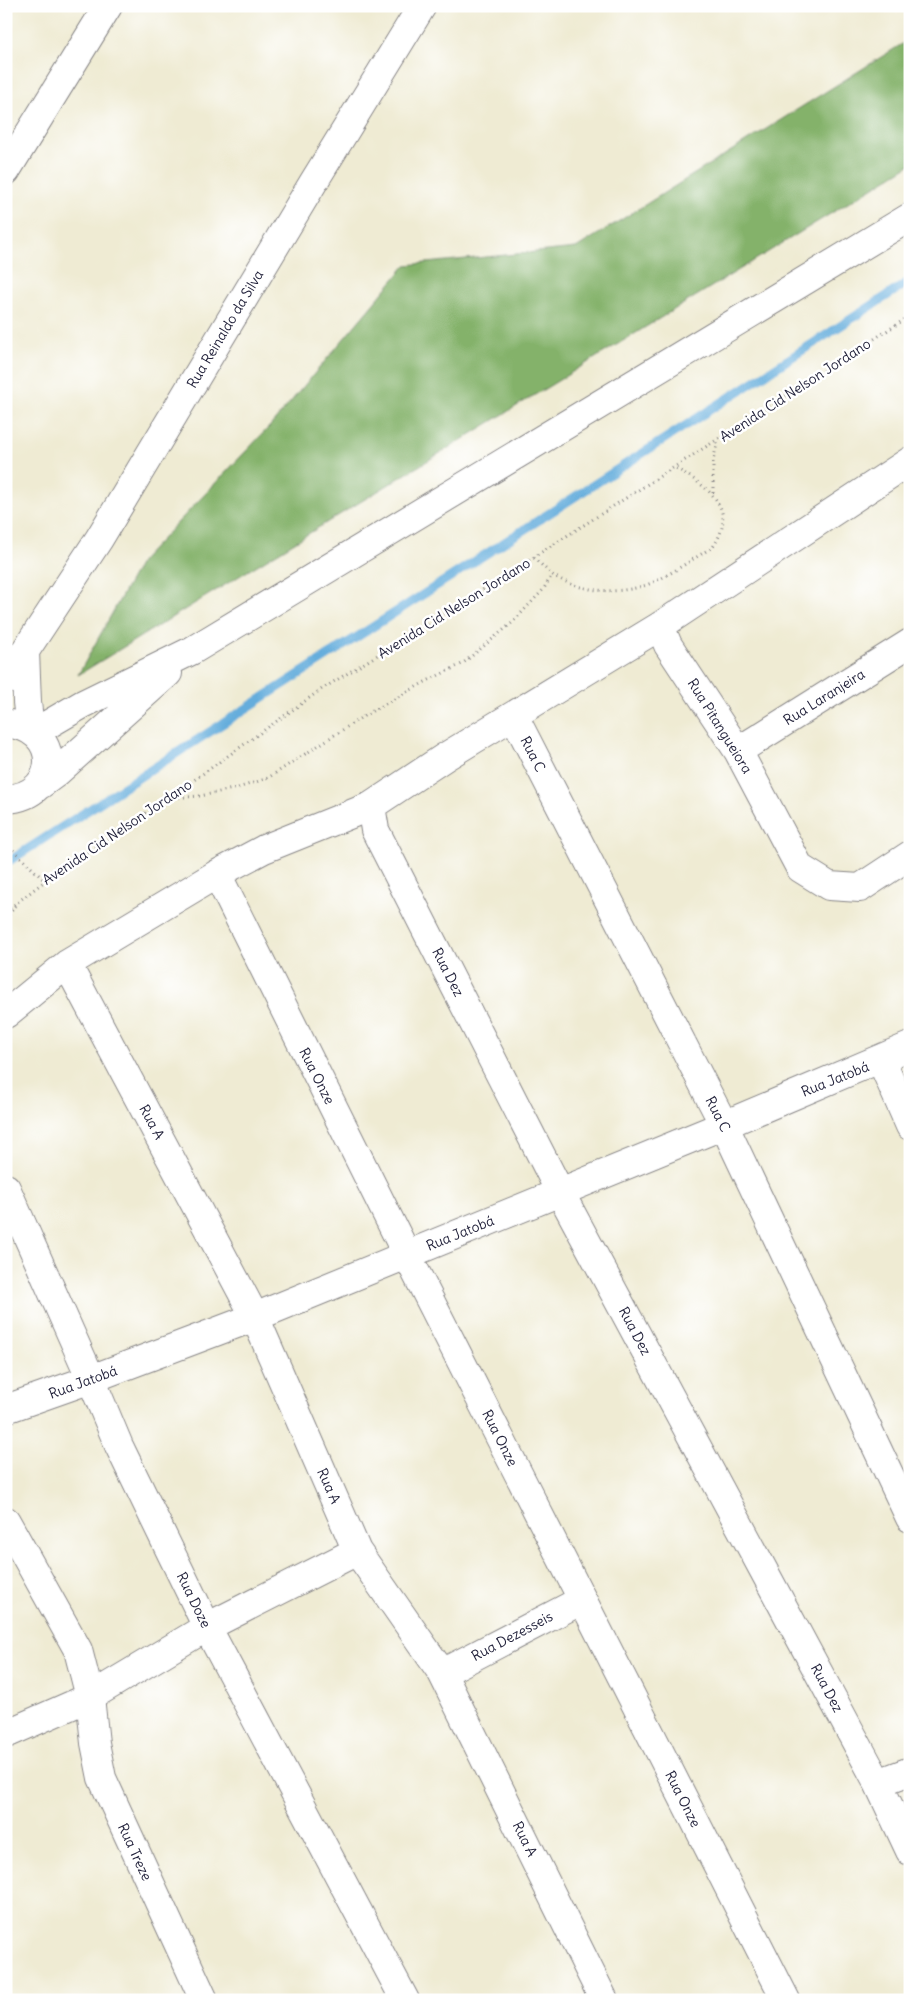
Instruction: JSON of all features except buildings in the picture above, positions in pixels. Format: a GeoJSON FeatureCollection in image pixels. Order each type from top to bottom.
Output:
{"type":"FeatureCollection","features":[{"type":"Feature","properties":{"kind":"street"},"geometry":{"type":"LineString","coordinates":[[6,171],[108,6]]}},
{"type":"Feature","properties":{"kind":"street","name":"Rua Reinaldo da Silva"},"geometry":{"type":"LineString","coordinates":[[6,680],[99,539],[419,7]]}},
{"type":"Feature","properties":{"kind":"street"},"geometry":{"type":"LineString","coordinates":[[24,728],[83,704],[193,650],[910,216]]}},
{"type":"Feature","properties":{"kind":"street"},"geometry":{"type":"LineString","coordinates":[[6,1014],[67,964],[217,874],[264,849],[371,806],[445,757],[660,626],[910,461]]}},
{"type":"Feature","properties":{"kind":"street","name":"Rua Pitangueiora"},"geometry":{"type":"LineString","coordinates":[[660,626],[668,645],[738,751],[800,868],[829,886],[860,888],[910,855]]}},
{"type":"Feature","properties":{"kind":"street","name":"Rua Laranjeira"},"geometry":{"type":"LineString","coordinates":[[738,751],[910,643]]}},
{"type":"Feature","properties":{"kind":"street"},"geometry":{"type":"LineString","coordinates":[[18,797],[55,774],[193,650]]}},
{"type":"Feature","properties":{"kind":"street"},"geometry":{"type":"LineString","coordinates":[[18,797],[45,776],[48,758],[46,748],[24,728],[25,651]]}},
{"type":"Feature","properties":{"kind":"street","name":"Rua C"},"geometry":{"type":"LineString","coordinates":[[514,716],[724,1125],[910,1518]]}},
{"type":"Feature","properties":{"kind":"street","name":"Rua Dez"},"geometry":{"type":"LineString","coordinates":[[371,806],[376,830],[560,1192],[878,1783],[910,1851]]}},
{"type":"Feature","properties":{"kind":"street","name":"Rua Onze"},"geometry":{"type":"LineString","coordinates":[[217,874],[407,1255],[786,2000]]}},
{"type":"Feature","properties":{"kind":"street","name":"Rua A"},"geometry":{"type":"LineString","coordinates":[[67,964],[255,1317],[358,1551],[442,1673],[604,2000]]}},
{"type":"Feature","properties":{"kind":"street","name":"Rua Jatobá"},"geometry":{"type":"LineString","coordinates":[[6,1409],[255,1317],[724,1125],[881,1060],[910,1046]]}},
{"type":"Feature","properties":{"kind":"street"},"geometry":{"type":"LineString","coordinates":[[881,1060],[910,1126]]}},
{"type":"Feature","properties":{"kind":"street","name":"Rua Doze"},"geometry":{"type":"LineString","coordinates":[[6,1188],[119,1446],[207,1627],[405,2000]]}},
{"type":"Feature","properties":{"kind":"street","name":"Rua Treze"},"geometry":{"type":"LineString","coordinates":[[6,1521],[78,1650],[90,1696],[95,1743],[102,1778],[204,2000]]}},
{"type":"Feature","properties":{"kind":"street"},"geometry":{"type":"LineString","coordinates":[[6,1734],[90,1696],[207,1627],[358,1551]]}},
{"type":"Feature","properties":{"kind":"street","name":"Rua Dezesseis"},"geometry":{"type":"LineString","coordinates":[[442,1673],[582,1600]]}},
{"type":"Feature","properties":{"kind":"street"},"geometry":{"type":"LineString","coordinates":[[878,1783],[910,1771]]}},
{"type":"Feature","properties":{"kind":"path","name":"Avenida Cid Nelson Jordano"},"geometry":{"type":"LineString","coordinates":[[6,911],[45,881],[322,689],[534,558],[910,316]]}},
{"type":"Feature","properties":{"kind":"path"},"geometry":{"type":"LineString","coordinates":[[713,493],[714,461],[718,440]]}},
{"type":"Feature","properties":{"kind":"path"},"geometry":{"type":"LineString","coordinates":[[534,558],[552,575],[587,589],[605,591],[643,586],[713,547],[720,536],[723,522],[720,505],[713,493],[674,467]]}},
{"type":"Feature","properties":{"kind":"path"},"geometry":{"type":"LineString","coordinates":[[167,798],[200,796],[238,788],[268,778],[367,714],[462,664],[512,623],[543,590],[552,575]]}},
{"type":"Feature","properties":{"kind":"path"},"geometry":{"type":"LineString","coordinates":[[6,843],[45,881]]}},
{"type":"Feature","properties":{"kind":"path"},"geometry":{"type":"LineString","coordinates":[[6,919],[17,904]]}},
{"type":"Feature","properties":{"kind":"green space"},"geometry":{"type":"Polygon","coordinates":[[[910,39],[910,165],[78,675],[141,561],[271,425],[406,265],[576,248],[910,39]]]}},
{"type":"Feature","properties":{"kind":"waterway"},"geometry":{"type":"LineString","coordinates":[[6,863],[910,281]]}}]}
